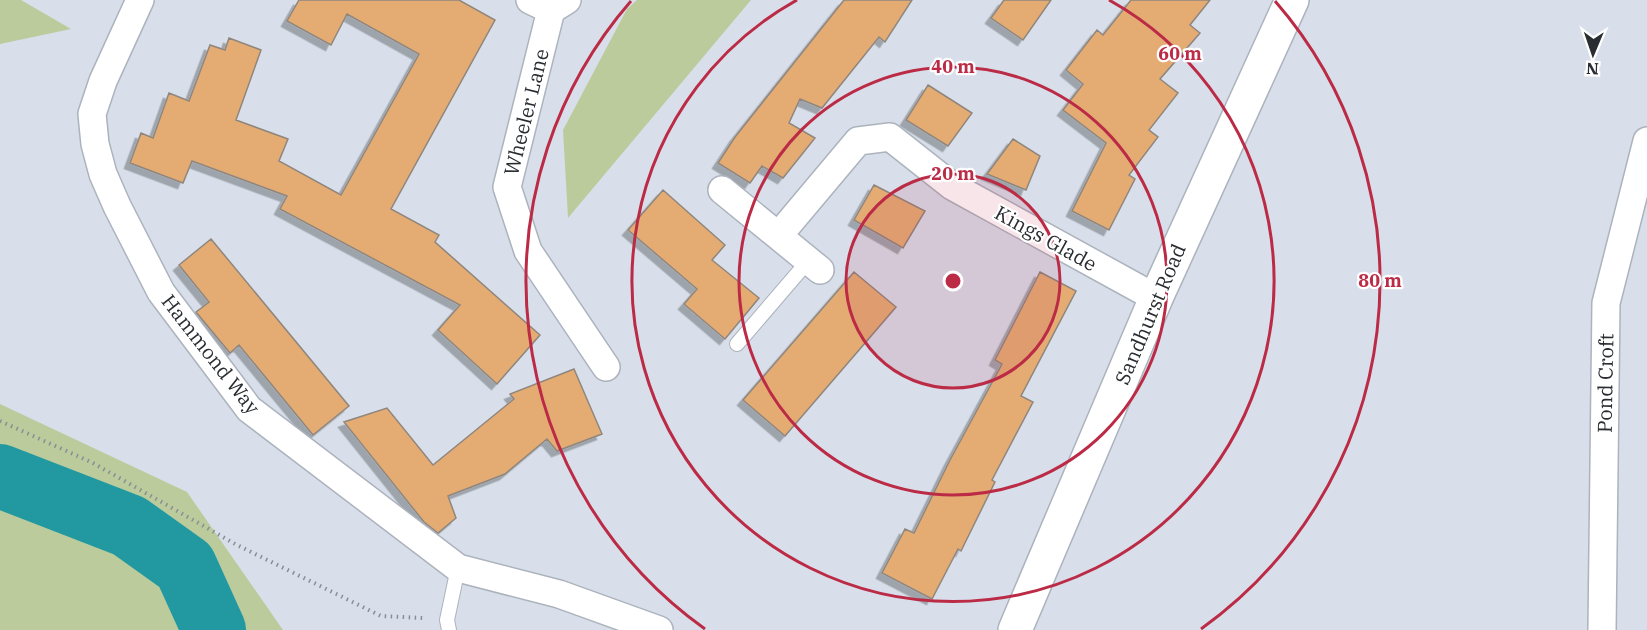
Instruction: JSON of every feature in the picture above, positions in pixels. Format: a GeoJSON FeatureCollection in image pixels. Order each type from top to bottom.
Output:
{"type":"FeatureCollection","features":[{"type":"Feature","properties":{"kind":"street","name":"Hammond Way"},"geometry":{"type":"LineString","coordinates":[[140,0],[103,81],[92,114],[95,144],[103,174],[161,292],[249,409],[458,568],[559,594],[659,630]]}},
{"type":"Feature","properties":{"kind":"street","name":"Sandhurst Road"},"geometry":{"type":"LineString","coordinates":[[1015,630],[1156,298],[1292,0]]}},
{"type":"Feature","properties":{"kind":"street","name":"Wheeler Lane"},"geometry":{"type":"LineString","coordinates":[[549,3],[507,187],[528,251],[606,367]]}},
{"type":"Feature","properties":{"kind":"street","name":"Kings Glade"},"geometry":{"type":"LineString","coordinates":[[779,235],[858,141],[890,137],[952,186],[1156,298]]}},
{"type":"Feature","properties":{"kind":"street","name":"Pond Croft"},"geometry":{"type":"LineString","coordinates":[[1602,630],[1606,303],[1647,141]]}},
{"type":"Feature","properties":{"kind":"street"},"geometry":{"type":"LineString","coordinates":[[722,190],[814,265]]}},
{"type":"Feature","properties":{"kind":"lane"},"geometry":{"type":"LineString","coordinates":[[737,344],[814,265]]}},
{"type":"Feature","properties":{"kind":"lane"},"geometry":{"type":"LineString","coordinates":[[448,625],[458,568]]}},
{"type":"Feature","properties":{"kind":"path"},"geometry":{"type":"LineString","coordinates":[[0,421],[93,463],[237,545],[381,616],[448,625]]}},
{"type":"Feature","properties":{"kind":"green space"},"geometry":{"type":"Polygon","coordinates":[[[0,0],[21,0],[71,29],[0,44],[0,0]]]}},
{"type":"Feature","properties":{"kind":"green space"},"geometry":{"type":"Polygon","coordinates":[[[637,0],[751,0],[568,218],[563,130],[627,9],[637,0]]]}},
{"type":"Feature","properties":{"kind":"green space"},"geometry":{"type":"Polygon","coordinates":[[[0,404],[187,492],[283,630],[0,630],[0,404]]]}},
{"type":"Feature","properties":{"kind":"building"},"geometry":{"type":"Polygon","coordinates":[[[299,0],[459,0],[495,20],[391,209],[439,235],[435,242],[540,335],[497,384],[438,330],[460,305],[280,209],[287,196],[192,161],[183,183],[130,163],[141,133],[153,138],[169,93],[189,101],[210,45],[225,50],[229,38],[261,50],[236,120],[288,139],[279,161],[341,195],[419,54],[347,14],[331,45],[287,21],[299,0]]]}},
{"type":"Feature","properties":{"kind":"building"},"geometry":{"type":"Polygon","coordinates":[[[844,0],[912,0],[885,42],[879,37],[822,108],[800,99],[789,123],[815,138],[783,178],[762,166],[750,183],[718,163],[735,137],[844,0]]]}},
{"type":"Feature","properties":{"kind":"building"},"geometry":{"type":"Polygon","coordinates":[[[1004,0],[1051,0],[1023,40],[991,18],[1004,0]]]}},
{"type":"Feature","properties":{"kind":"building"},"geometry":{"type":"Polygon","coordinates":[[[1131,0],[1210,0],[1190,25],[1200,33],[1160,79],[1178,93],[1149,130],[1158,137],[1129,175],[1135,179],[1109,230],[1072,211],[1106,143],[1063,110],[1083,84],[1066,70],[1097,30],[1103,35],[1131,0]]]}},
{"type":"Feature","properties":{"kind":"building"},"geometry":{"type":"Polygon","coordinates":[[[928,85],[972,113],[948,146],[906,120],[928,85]]]}},
{"type":"Feature","properties":{"kind":"building"},"geometry":{"type":"Polygon","coordinates":[[[1013,139],[1040,156],[1026,190],[987,174],[1013,139]]]}},
{"type":"Feature","properties":{"kind":"building"},"geometry":{"type":"Polygon","coordinates":[[[874,185],[925,211],[903,248],[854,220],[874,185]]]}},
{"type":"Feature","properties":{"kind":"building"},"geometry":{"type":"Polygon","coordinates":[[[663,190],[725,245],[712,260],[759,298],[725,339],[684,304],[697,289],[628,230],[663,190]]]}},
{"type":"Feature","properties":{"kind":"building"},"geometry":{"type":"Polygon","coordinates":[[[211,239],[349,406],[313,435],[239,345],[230,353],[196,312],[209,302],[179,265],[211,239]]]}},
{"type":"Feature","properties":{"kind":"building"},"geometry":{"type":"Polygon","coordinates":[[[854,272],[896,307],[785,436],[743,400],[854,272]]]}},
{"type":"Feature","properties":{"kind":"building"},"geometry":{"type":"Polygon","coordinates":[[[1040,272],[1076,291],[1021,396],[1033,402],[992,480],[995,482],[961,551],[958,549],[932,599],[882,573],[905,529],[914,533],[1002,364],[995,360],[1040,272]]]}},
{"type":"Feature","properties":{"kind":"building"},"geometry":{"type":"Polygon","coordinates":[[[574,369],[602,434],[557,451],[547,439],[505,474],[448,496],[456,518],[438,533],[424,522],[344,422],[387,408],[433,465],[514,399],[510,394],[574,369]]]}},
{"type":"Feature","properties":{"kind":"waterway"},"geometry":{"type":"LineString","coordinates":[[0,476],[129,526],[185,566],[214,630]]}}]}
